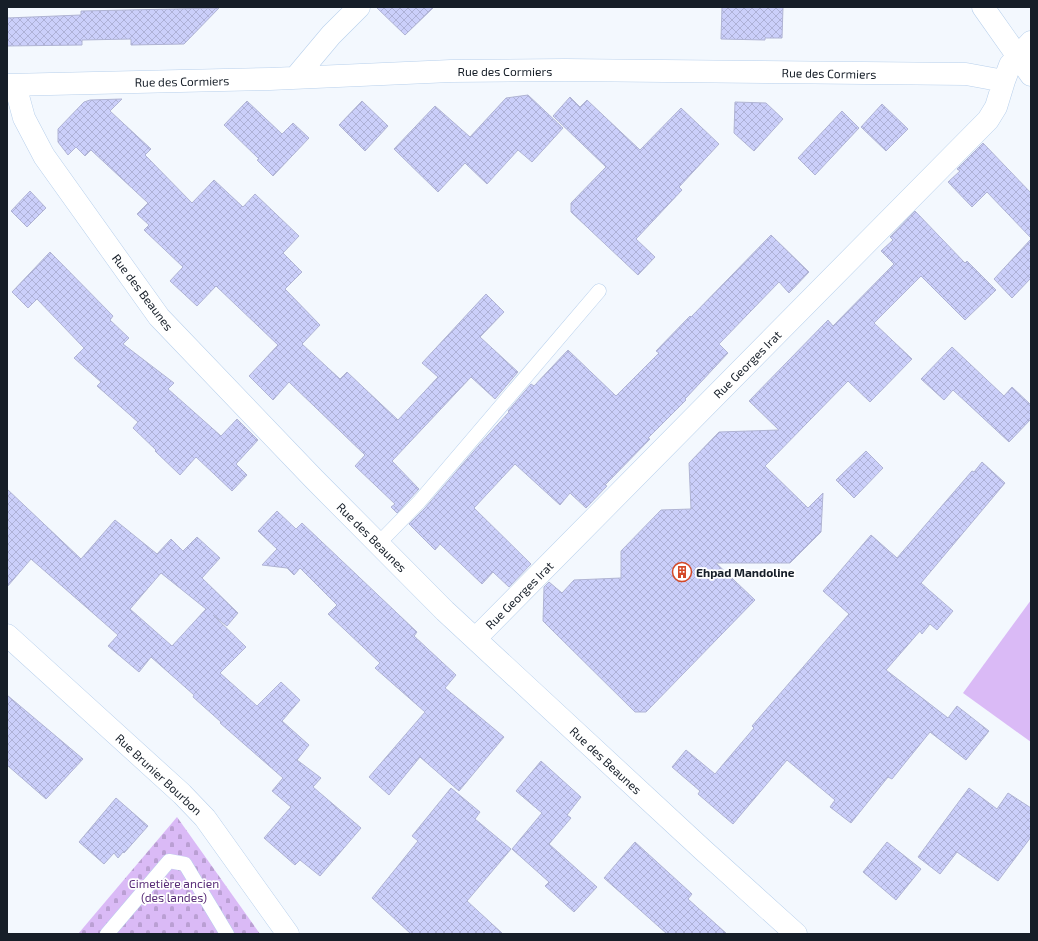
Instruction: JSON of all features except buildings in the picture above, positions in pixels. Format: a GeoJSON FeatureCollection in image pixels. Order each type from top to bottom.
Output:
{"type":"FeatureCollection","features":[{"type":"Feature","properties":{"kind":"street"},"geometry":{"type":"LineString","coordinates":[[295,78],[331,35],[359,7]]}},
{"type":"Feature","properties":{"kind":"street"},"geometry":{"type":"LineString","coordinates":[[983,7],[1024,49],[1031,75]]}},
{"type":"Feature","properties":{"kind":"street","name":"Rue Georges Irat"},"geometry":{"type":"LineString","coordinates":[[476,638],[988,120],[996,107],[1010,66],[1024,49]]}},
{"type":"Feature","properties":{"kind":"street","name":"Rue des Cormiers"},"geometry":{"type":"LineString","coordinates":[[11,85],[295,78],[451,71],[565,70],[966,74],[1004,81]]}},
{"type":"Feature","properties":{"kind":"street","name":"Rue des Beaunes"},"geometry":{"type":"LineString","coordinates":[[11,85],[24,118],[44,156],[159,317],[314,479],[445,611],[796,934]]}},
{"type":"Feature","properties":{"kind":"street","name":"Rue Brunier Bourbon"},"geometry":{"type":"LineString","coordinates":[[7,635],[182,794],[205,818],[288,934]]}},
{"type":"Feature","properties":{"kind":"lane"},"geometry":{"type":"LineString","coordinates":[[378,544],[419,502],[599,291]]}},
{"type":"Feature","properties":{"kind":"lane"},"geometry":{"type":"LineString","coordinates":[[106,934],[169,861],[185,864],[227,934]]}},
{"type":"Feature","properties":{"kind":"green space"},"geometry":{"type":"Polygon","coordinates":[[[1031,600],[1031,742],[963,693],[1031,600]]]}},
{"type":"Feature","properties":{"kind":"green space","name":"Cimetière ancien (des landes)"},"geometry":{"type":"Polygon","coordinates":[[[177,817],[260,934],[78,934],[177,817]]]}},
{"type":"Feature","properties":{"kind":"place","name":"Ehpad Mandoline"},"geometry":{"type":"Point","coordinates":[682,572]}}]}
